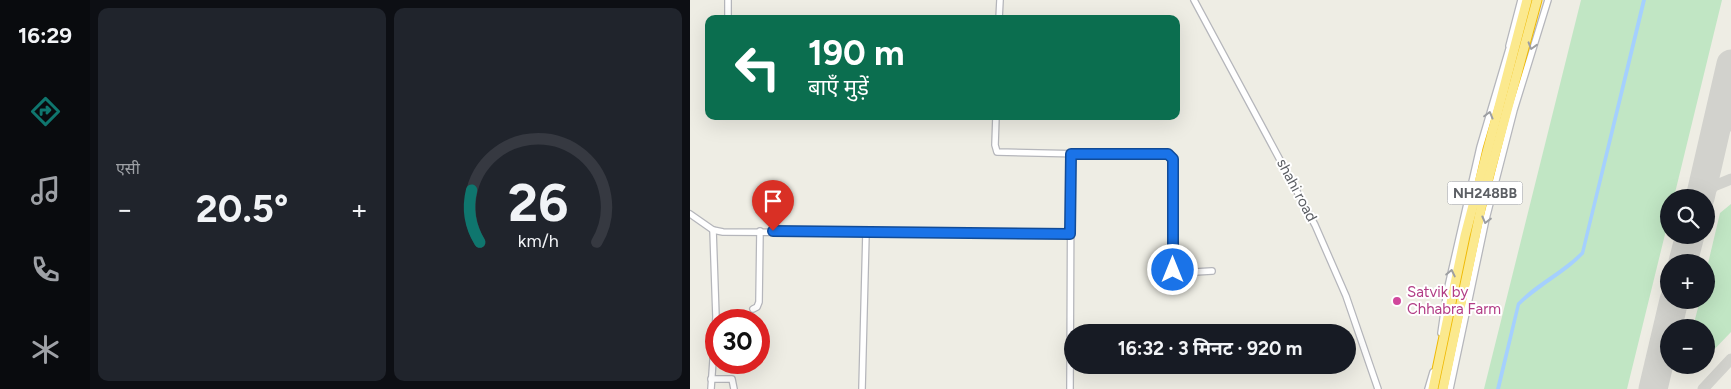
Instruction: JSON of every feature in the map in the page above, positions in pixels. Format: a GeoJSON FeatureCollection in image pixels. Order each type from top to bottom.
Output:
{"type":"FeatureCollection","features":[{"type":"Feature","properties":{"kind":"highway","name":"NH248BB"},"geometry":{"type":"LineString","coordinates":[[1434,389],[1465,236],[1512,49],[1527,0]]}},
{"type":"Feature","properties":{"kind":"highway","name":"NH248BB"},"geometry":{"type":"LineString","coordinates":[[1443,389],[1483,200],[1537,0]]}},
{"type":"Feature","properties":{"kind":"street"},"geometry":{"type":"LineString","coordinates":[[728,0],[728,15]]}},
{"type":"Feature","properties":{"kind":"street"},"geometry":{"type":"LineString","coordinates":[[999,15],[1000,0]]}},
{"type":"Feature","properties":{"kind":"street","name":"shahi road"},"geometry":{"type":"LineString","coordinates":[[1194,0],[1315,225],[1346,296],[1378,389]]}},
{"type":"Feature","properties":{"kind":"street"},"geometry":{"type":"LineString","coordinates":[[1428,389],[1480,147],[1512,49],[1521,0]]}},
{"type":"Feature","properties":{"kind":"street"},"geometry":{"type":"LineString","coordinates":[[1450,389],[1488,211],[1516,101],[1548,0]]}},
{"type":"Feature","properties":{"kind":"street"},"geometry":{"type":"LineString","coordinates":[[996,120],[995,145],[997,152],[1172,156],[1173,270],[1178,273],[1212,272]]}},
{"type":"Feature","properties":{"kind":"street"},"geometry":{"type":"LineString","coordinates":[[1070,389],[1071,154]]}},
{"type":"Feature","properties":{"kind":"street"},"geometry":{"type":"LineString","coordinates":[[690,214],[713,230],[723,232],[1070,234]]}},
{"type":"Feature","properties":{"kind":"street"},"geometry":{"type":"LineString","coordinates":[[711,389],[716,317],[713,230]]}},
{"type":"Feature","properties":{"kind":"street"},"geometry":{"type":"LineString","coordinates":[[753,309],[757,307],[759,302],[760,231]]}},
{"type":"Feature","properties":{"kind":"street"},"geometry":{"type":"LineString","coordinates":[[862,389],[866,233]]}},
{"type":"Feature","properties":{"kind":"street"},"geometry":{"type":"LineString","coordinates":[[711,379],[732,379],[734,389]]}},
{"type":"Feature","properties":{"kind":"green space"},"geometry":{"type":"Polygon","coordinates":[[[1581,0],[1722,0],[1676,189],[1660,189],[1660,244],[1663,244],[1627,389],[1484,389],[1581,0]]]}},
{"type":"Feature","properties":{"kind":"green space"},"geometry":{"type":"Polygon","coordinates":[[[1731,204],[1731,332],[1715,349],[1715,319],[1695,319],[1698,309],[1715,309],[1715,254],[1710,254],[1713,244],[1715,244],[1715,234],[1720,213],[1731,204]]]}},
{"type":"Feature","properties":{"kind":"water"},"geometry":{"type":"Polygon","coordinates":[[[1642,0],[1646,0],[1584,254],[1569,268],[1520,305],[1500,389],[1496,389],[1517,303],[1532,289],[1581,252],[1642,0]]]}},
{"type":"Feature","properties":{"kind":"taxiway"},"geometry":{"type":"LineString","coordinates":[[1711,146],[1721,132],[1731,124]]}},
{"type":"Feature","properties":{"kind":"taxiway"},"geometry":{"type":"LineString","coordinates":[[1711,189],[1731,179]]}},
{"type":"Feature","properties":{"kind":"taxiway"},"geometry":{"type":"LineString","coordinates":[[1703,389],[1731,359]]}},
{"type":"Feature","properties":{"kind":"runway"},"geometry":{"type":"LineString","coordinates":[[1702,189],[1731,64]]}},
{"type":"Feature","properties":{"kind":"runway"},"geometry":{"type":"LineString","coordinates":[[1685,254],[1688,244]]}},
{"type":"Feature","properties":{"kind":"runway"},"geometry":{"type":"LineString","coordinates":[[1653,389],[1672,309]]}},
{"type":"Feature","properties":{"kind":"tunnel"},"geometry":{"type":"LineString","coordinates":[[1475,178],[1488,131]]}},
{"type":"Feature","properties":{"kind":"tunnel"},"geometry":{"type":"LineString","coordinates":[[1484,212],[1496,169]]}},
{"type":"Feature","properties":{"kind":"place","name":"Satvik by Chhabra Farm"},"geometry":{"type":"Point","coordinates":[1397,301]}},
{"type":"Feature","properties":{"kind":"route"},"geometry":{"type":"LineString","coordinates":[[773,231],[1070,234],[1071,154],[1170,154],[1173,159],[1173,270]]}}]}
